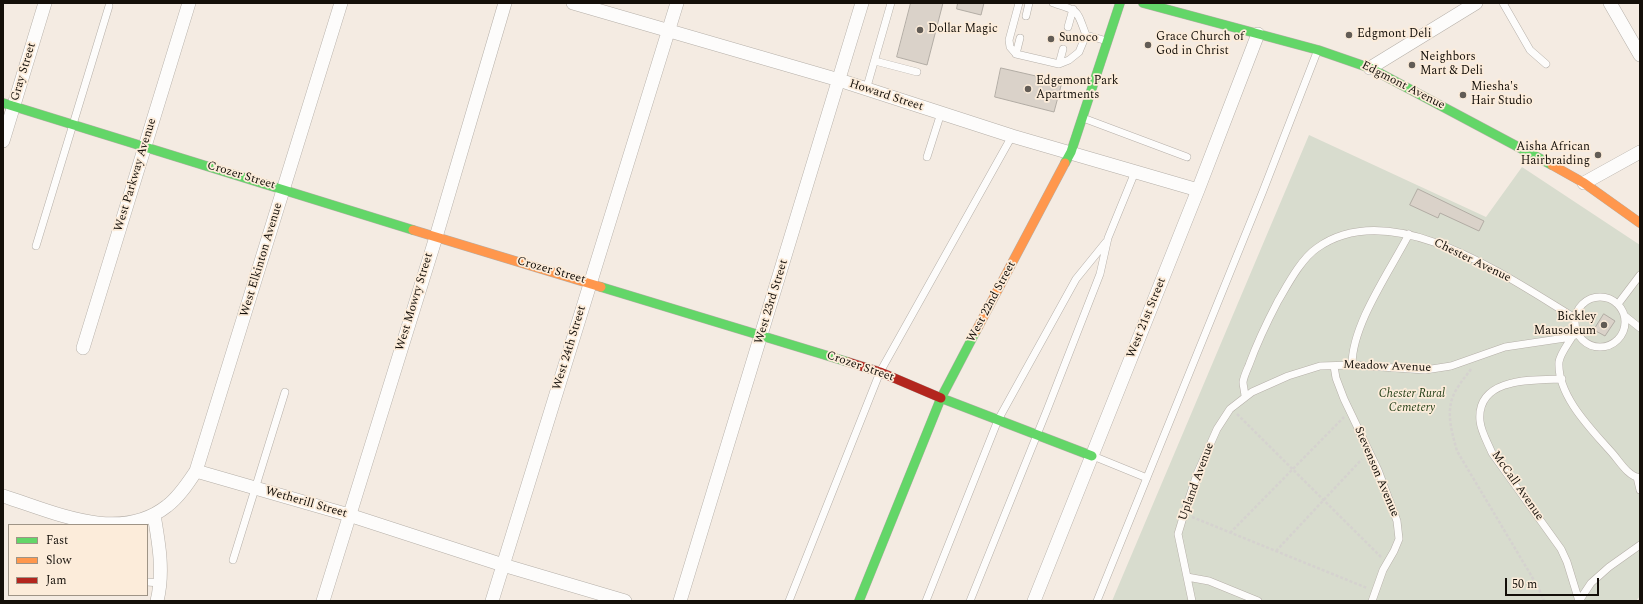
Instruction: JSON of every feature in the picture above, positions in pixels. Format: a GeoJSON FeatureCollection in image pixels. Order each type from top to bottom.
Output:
{"type":"FeatureCollection","features":[{"type":"Feature","properties":{"kind":"street","name":"Gray Street"},"geometry":{"type":"LineString","coordinates":[[3,141],[8,104],[45,3]]}},
{"type":"Feature","properties":{"kind":"street","name":"West Parkway Avenue"},"geometry":{"type":"LineString","coordinates":[[83,348],[189,3]]}},
{"type":"Feature","properties":{"kind":"street","name":"West Elkinton Avenue"},"geometry":{"type":"LineString","coordinates":[[196,471],[341,3]]}},
{"type":"Feature","properties":{"kind":"street","name":"West Mowry Street"},"geometry":{"type":"LineString","coordinates":[[323,601],[436,237],[505,3]]}},
{"type":"Feature","properties":{"kind":"street","name":"Howard Street"},"geometry":{"type":"LineString","coordinates":[[573,3],[839,80],[1012,136],[1198,190]]}},
{"type":"Feature","properties":{"kind":"street","name":"West 24th Street"},"geometry":{"type":"LineString","coordinates":[[492,601],[677,3]]}},
{"type":"Feature","properties":{"kind":"street","name":"West 23rd Street"},"geometry":{"type":"LineString","coordinates":[[680,601],[862,3]]}},
{"type":"Feature","properties":{"kind":"street","name":"West 22nd Street"},"geometry":{"type":"LineString","coordinates":[[859,601],[941,398],[1071,152],[1120,3]]}},
{"type":"Feature","properties":{"kind":"street","name":"Edgmont Avenue"},"geometry":{"type":"LineString","coordinates":[[1143,3],[1318,50],[1370,68],[1526,150],[1584,183],[1640,223]]}},
{"type":"Feature","properties":{"kind":"street"},"geometry":{"type":"LineString","coordinates":[[1178,3],[1192,16]]}},
{"type":"Feature","properties":{"kind":"street"},"geometry":{"type":"LineString","coordinates":[[1370,68],[1476,3]]}},
{"type":"Feature","properties":{"kind":"street"},"geometry":{"type":"LineString","coordinates":[[1610,3],[1640,55]]}},
{"type":"Feature","properties":{"kind":"street","name":"West 21st Street"},"geometry":{"type":"LineString","coordinates":[[1034,601],[1198,190],[1258,34]]}},
{"type":"Feature","properties":{"kind":"street","name":"Crozer Street"},"geometry":{"type":"LineString","coordinates":[[8,104],[436,237],[880,372],[941,398],[1092,456]]}},
{"type":"Feature","properties":{"kind":"street"},"geometry":{"type":"LineString","coordinates":[[1584,183],[1640,152]]}},
{"type":"Feature","properties":{"kind":"street"},"geometry":{"type":"LineString","coordinates":[[3,496],[70,517],[101,524],[125,524],[140,521],[154,515],[168,506],[180,494],[196,471]]}},
{"type":"Feature","properties":{"kind":"street","name":"Wetherill Street"},"geometry":{"type":"LineString","coordinates":[[196,471],[349,515],[503,565],[625,601]]}},
{"type":"Feature","properties":{"kind":"street"},"geometry":{"type":"LineString","coordinates":[[154,515],[160,550],[160,583],[157,601]]}},
{"type":"Feature","properties":{"kind":"lane"},"geometry":{"type":"LineString","coordinates":[[866,90],[891,3]]}},
{"type":"Feature","properties":{"kind":"lane"},"geometry":{"type":"LineString","coordinates":[[1019,3],[1009,40],[1010,47],[1016,54],[1060,64],[1069,60],[1079,52],[1086,35],[1077,12],[1062,4],[1053,3]]}},
{"type":"Feature","properties":{"kind":"lane"},"geometry":{"type":"LineString","coordinates":[[1026,16],[1029,3]]}},
{"type":"Feature","properties":{"kind":"lane"},"geometry":{"type":"LineString","coordinates":[[1503,3],[1530,50],[1546,64]]}},
{"type":"Feature","properties":{"kind":"lane"},"geometry":{"type":"LineString","coordinates":[[36,246],[72,124],[110,6]]}},
{"type":"Feature","properties":{"kind":"lane"},"geometry":{"type":"LineString","coordinates":[[1068,27],[1073,9]]}},
{"type":"Feature","properties":{"kind":"lane"},"geometry":{"type":"LineString","coordinates":[[1086,35],[1108,42]]}},
{"type":"Feature","properties":{"kind":"lane"},"geometry":{"type":"LineString","coordinates":[[1016,54],[1020,38]]}},
{"type":"Feature","properties":{"kind":"lane"},"geometry":{"type":"LineString","coordinates":[[1060,64],[1063,49]]}},
{"type":"Feature","properties":{"kind":"lane"},"geometry":{"type":"LineString","coordinates":[[1097,601],[1263,191],[1318,50]]}},
{"type":"Feature","properties":{"kind":"lane"},"geometry":{"type":"LineString","coordinates":[[875,61],[917,72]]}},
{"type":"Feature","properties":{"kind":"lane"},"geometry":{"type":"LineString","coordinates":[[927,157],[941,113]]}},
{"type":"Feature","properties":{"kind":"lane"},"geometry":{"type":"LineString","coordinates":[[1083,118],[1186,157]]}},
{"type":"Feature","properties":{"kind":"lane"},"geometry":{"type":"LineString","coordinates":[[789,601],[880,372],[1012,136]]}},
{"type":"Feature","properties":{"kind":"lane"},"geometry":{"type":"LineString","coordinates":[[926,601],[998,420],[1076,279],[1108,238],[1135,172]]}},
{"type":"Feature","properties":{"kind":"lane","name":"Chester Avenue"},"geometry":{"type":"LineString","coordinates":[[1245,397],[1243,382],[1262,331],[1298,269],[1316,248],[1338,236],[1385,230],[1417,236],[1451,248],[1529,289],[1575,318]]}},
{"type":"Feature","properties":{"kind":"lane"},"geometry":{"type":"LineString","coordinates":[[1352,365],[1352,353],[1357,335],[1374,298],[1409,234]]}},
{"type":"Feature","properties":{"kind":"lane"},"geometry":{"type":"LineString","coordinates":[[970,601],[1038,435],[1100,274],[1108,238]]}},
{"type":"Feature","properties":{"kind":"lane"},"geometry":{"type":"LineString","coordinates":[[1618,304],[1640,275]]}},
{"type":"Feature","properties":{"kind":"lane"},"geometry":{"type":"LineString","coordinates":[[1640,328],[1625,316],[1618,304],[1604,297],[1588,299],[1577,310],[1574,335],[1559,360],[1562,379],[1576,410],[1587,426],[1626,469],[1638,477],[1640,490]]}},
{"type":"Feature","properties":{"kind":"lane"},"geometry":{"type":"LineString","coordinates":[[1574,335],[1588,345],[1596,347],[1609,346],[1619,339],[1624,332],[1626,324],[1625,316]]}},
{"type":"Feature","properties":{"kind":"lane","name":"Meadow Avenue"},"geometry":{"type":"LineString","coordinates":[[1245,397],[1252,392],[1288,376],[1320,366],[1352,365],[1425,370],[1451,366],[1505,347],[1574,335]]}},
{"type":"Feature","properties":{"kind":"lane","name":"Stevenson Avenue"},"geometry":{"type":"LineString","coordinates":[[1334,366],[1336,378],[1378,470],[1397,521],[1399,539],[1374,591],[1372,601]]}},
{"type":"Feature","properties":{"kind":"lane","name":"McCall Avenue"},"geometry":{"type":"LineString","coordinates":[[1562,379],[1511,382],[1499,387],[1489,395],[1482,407],[1480,421],[1484,436],[1492,453],[1561,549],[1567,562],[1579,601]]}},
{"type":"Feature","properties":{"kind":"lane"},"geometry":{"type":"LineString","coordinates":[[233,560],[285,392]]}},
{"type":"Feature","properties":{"kind":"lane","name":"Upland Avenue"},"geometry":{"type":"LineString","coordinates":[[1192,601],[1178,534],[1197,474],[1217,429],[1230,408],[1245,397]]}},
{"type":"Feature","properties":{"kind":"lane"},"geometry":{"type":"LineString","coordinates":[[1092,456],[1146,478]]}},
{"type":"Feature","properties":{"kind":"lane"},"geometry":{"type":"LineString","coordinates":[[1579,601],[1591,583],[1640,545]]}},
{"type":"Feature","properties":{"kind":"lane"},"geometry":{"type":"LineString","coordinates":[[1187,577],[1209,581],[1258,601]]}},
{"type":"Feature","properties":{"kind":"lane"},"geometry":{"type":"LineString","coordinates":[[148,582],[160,583]]}},
{"type":"Feature","properties":{"kind":"path"},"geometry":{"type":"LineString","coordinates":[[1477,358],[1451,399],[1449,412],[1451,430],[1457,451],[1538,587],[1544,601]]}},
{"type":"Feature","properties":{"kind":"path"},"geometry":{"type":"LineString","coordinates":[[1230,408],[1388,563]]}},
{"type":"Feature","properties":{"kind":"path"},"geometry":{"type":"LineString","coordinates":[[1230,533],[1350,411]]}},
{"type":"Feature","properties":{"kind":"path"},"geometry":{"type":"LineString","coordinates":[[1276,551],[1369,451]]}},
{"type":"Feature","properties":{"kind":"path"},"geometry":{"type":"LineString","coordinates":[[1184,514],[1374,591]]}},
{"type":"Feature","properties":{"kind":"green space","name":"Chester Rural Cemetery"},"geometry":{"type":"Polygon","coordinates":[[[1309,135],[1486,217],[1522,167],[1640,245],[1640,596],[1636,601],[1112,601],[1309,135]]]}},
{"type":"Feature","properties":{"kind":"building","name":"Dollar Magic"},"geometry":{"type":"Polygon","coordinates":[[[911,3],[943,3],[927,65],[897,57],[911,3]]]}},
{"type":"Feature","properties":{"kind":"building"},"geometry":{"type":"Polygon","coordinates":[[[958,3],[984,3],[981,15],[957,9],[958,3]]]}},
{"type":"Feature","properties":{"kind":"building","name":"Edgemont Park Apartments"},"geometry":{"type":"Polygon","coordinates":[[[1001,68],[1062,82],[1054,112],[995,97],[1001,68]]]}},
{"type":"Feature","properties":{"kind":"building"},"geometry":{"type":"Polygon","coordinates":[[[1418,189],[1484,221],[1479,231],[1440,213],[1438,218],[1410,205],[1418,189]]]}},
{"type":"Feature","properties":{"kind":"building","name":"Bickley Mausoleum"},"geometry":{"type":"Polygon","coordinates":[[[1604,314],[1615,321],[1605,336],[1594,330],[1604,314]]]}},
{"type":"Feature","properties":{"kind":"traffic: fast"},"geometry":{"type":"LineString","coordinates":[[1065,163],[1071,152],[1120,3]]}},
{"type":"Feature","properties":{"kind":"traffic: fast"},"geometry":{"type":"LineString","coordinates":[[1143,3],[1318,50],[1370,68],[1552,165]]}},
{"type":"Feature","properties":{"kind":"traffic: fast"},"geometry":{"type":"LineString","coordinates":[[3,103],[413,230]]}},
{"type":"Feature","properties":{"kind":"traffic: fast"},"geometry":{"type":"LineString","coordinates":[[601,287],[848,362]]}},
{"type":"Feature","properties":{"kind":"traffic: fast"},"geometry":{"type":"LineString","coordinates":[[859,601],[941,398],[976,331]]}},
{"type":"Feature","properties":{"kind":"traffic: fast"},"geometry":{"type":"LineString","coordinates":[[941,398],[1092,456]]}},
{"type":"Feature","properties":{"kind":"traffic: slow"},"geometry":{"type":"LineString","coordinates":[[976,331],[1065,163]]}},
{"type":"Feature","properties":{"kind":"traffic: slow"},"geometry":{"type":"LineString","coordinates":[[1552,165],[1584,183],[1640,223]]}},
{"type":"Feature","properties":{"kind":"traffic: slow"},"geometry":{"type":"LineString","coordinates":[[413,230],[601,287]]}},
{"type":"Feature","properties":{"kind":"traffic: jam"},"geometry":{"type":"LineString","coordinates":[[848,362],[880,372],[941,398]]}},
{"type":"Feature","properties":{"kind":"place","name":"Dollar Magic"},"geometry":{"type":"Point","coordinates":[920,30]}},
{"type":"Feature","properties":{"kind":"place","name":"Edgmont Deli"},"geometry":{"type":"Point","coordinates":[1349,35]}},
{"type":"Feature","properties":{"kind":"place","name":"Sunoco"},"geometry":{"type":"Point","coordinates":[1051,39]}},
{"type":"Feature","properties":{"kind":"place","name":"Grace Church of God in Christ"},"geometry":{"type":"Point","coordinates":[1148,45]}},
{"type":"Feature","properties":{"kind":"place","name":"Neighbors Mart & Deli"},"geometry":{"type":"Point","coordinates":[1412,65]}},
{"type":"Feature","properties":{"kind":"place","name":"Edgemont Park Apartments"},"geometry":{"type":"Point","coordinates":[1028,89]}},
{"type":"Feature","properties":{"kind":"place","name":"Miesha's Hair Studio"},"geometry":{"type":"Point","coordinates":[1463,95]}},
{"type":"Feature","properties":{"kind":"place","name":"Aisha African Hairbraiding"},"geometry":{"type":"Point","coordinates":[1598,155]}},
{"type":"Feature","properties":{"kind":"place","name":"Bickley Mausoleum"},"geometry":{"type":"Point","coordinates":[1604,325]}}]}
